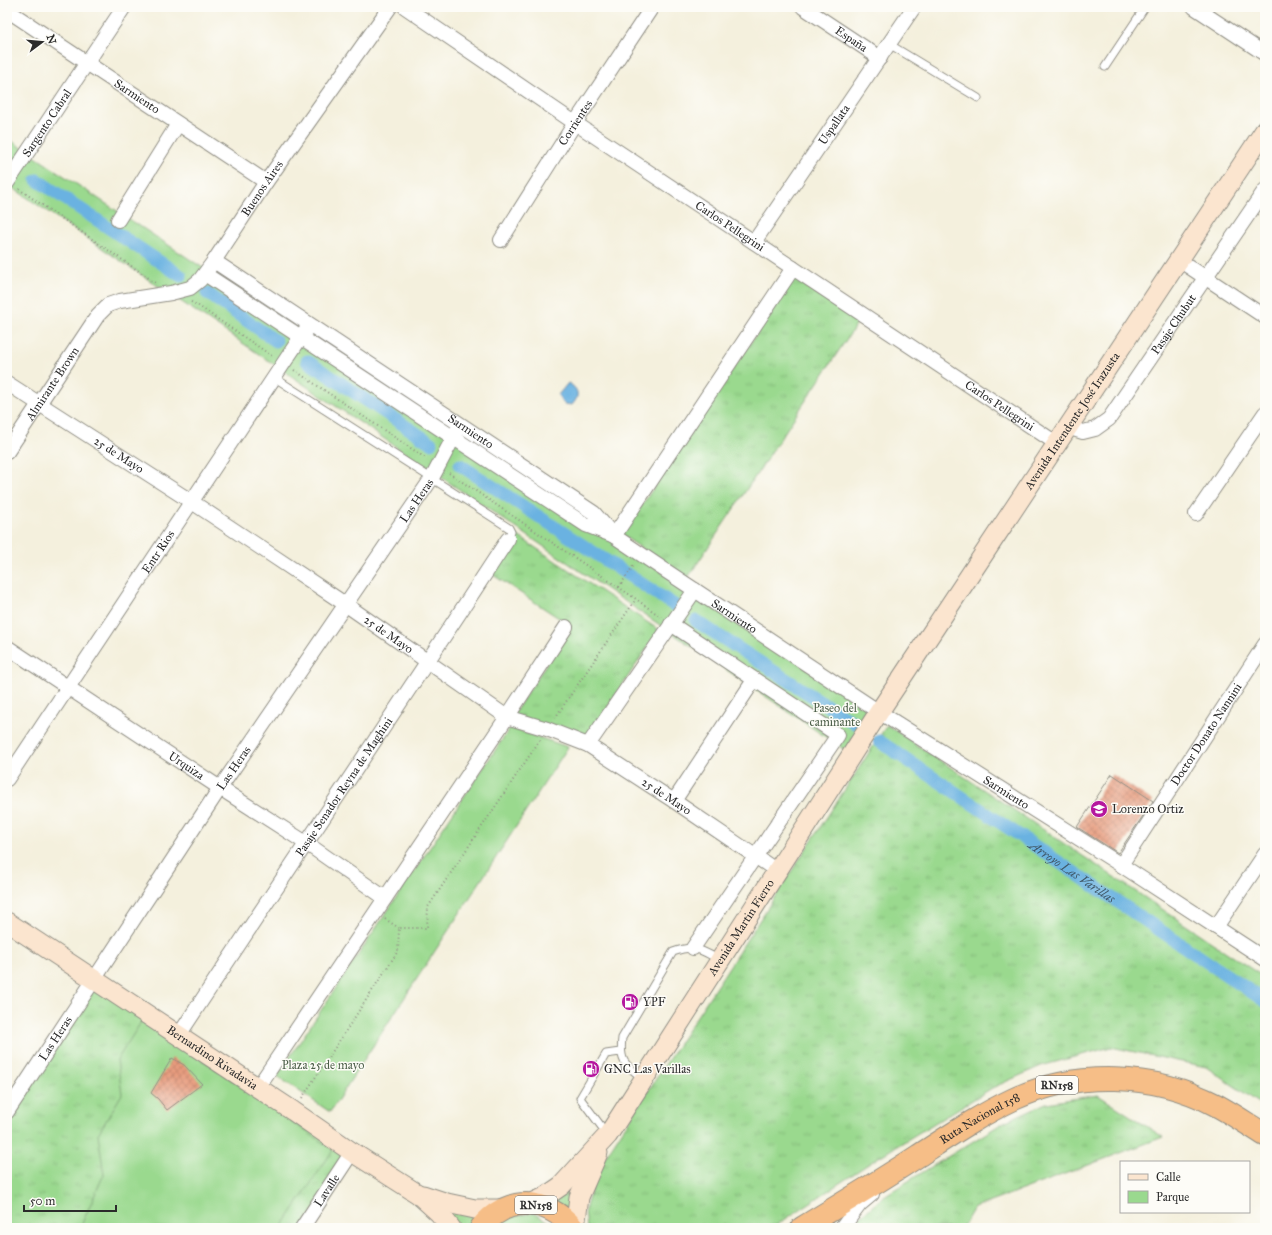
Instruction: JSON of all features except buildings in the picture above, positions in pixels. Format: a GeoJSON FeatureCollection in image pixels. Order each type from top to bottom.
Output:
{"type":"FeatureCollection","features":[{"type":"Feature","properties":{"kind":"highway","name":"Ruta Nacional 158"},"geometry":{"type":"LineString","coordinates":[[802,1228],[830,1221],[890,1174],[974,1120],[1015,1099],[1043,1088],[1078,1081],[1122,1080],[1151,1082],[1216,1105],[1265,1135]]}},
{"type":"Feature","properties":{"kind":"highway","name":"RN158"},"geometry":{"type":"LineString","coordinates":[[481,1228],[493,1215],[502,1209],[511,1206],[530,1204],[543,1206],[556,1212],[574,1228]]}},
{"type":"Feature","properties":{"kind":"main road","name":"Avenida Intendente José Irazusta"},"geometry":{"type":"LineString","coordinates":[[879,712],[1265,130]]}},
{"type":"Feature","properties":{"kind":"main road","name":"Avenida Martin Fierro"},"geometry":{"type":"LineString","coordinates":[[574,1228],[579,1197],[605,1139],[879,712]]}},
{"type":"Feature","properties":{"kind":"main road","name":"Bernardino Rivadavia"},"geometry":{"type":"LineString","coordinates":[[7,922],[179,1034],[352,1152],[418,1194],[439,1213],[451,1228]]}},
{"type":"Feature","properties":{"kind":"main road","name":"Avenida Martin Fierro"},"geometry":{"type":"LineString","coordinates":[[530,1204],[545,1197],[561,1186],[605,1139]]}},
{"type":"Feature","properties":{"kind":"main road","name":"Bernardino Rivadavia"},"geometry":{"type":"LineString","coordinates":[[418,1194],[475,1209],[502,1209]]}},
{"type":"Feature","properties":{"kind":"street","name":"Sargento Cabral"},"geometry":{"type":"LineString","coordinates":[[8,182],[124,7]]}},
{"type":"Feature","properties":{"kind":"street","name":"Buenos Aires"},"geometry":{"type":"LineString","coordinates":[[198,280],[214,261],[266,182],[390,7]]}},
{"type":"Feature","properties":{"kind":"street","name":"Carlos Pellegrini"},"geometry":{"type":"LineString","coordinates":[[405,7],[575,123],[1056,443]]}},
{"type":"Feature","properties":{"kind":"street","name":"Corrientes"},"geometry":{"type":"LineString","coordinates":[[501,240],[575,123],[652,7]]}},
{"type":"Feature","properties":{"kind":"street","name":"España"},"geometry":{"type":"LineString","coordinates":[[803,7],[880,58]]}},
{"type":"Feature","properties":{"kind":"street","name":"Uspallata"},"geometry":{"type":"LineString","coordinates":[[754,242],[914,7]]}},
{"type":"Feature","properties":{"kind":"street"},"geometry":{"type":"LineString","coordinates":[[1194,7],[1265,54]]}},
{"type":"Feature","properties":{"kind":"street","name":"Sarmiento"},"geometry":{"type":"LineString","coordinates":[[7,10],[266,182]]}},
{"type":"Feature","properties":{"kind":"street"},"geometry":{"type":"LineString","coordinates":[[118,220],[178,124]]}},
{"type":"Feature","properties":{"kind":"street","name":"Pasaje Chubut"},"geometry":{"type":"LineString","coordinates":[[1067,427],[1083,432],[1095,429],[1109,419],[1265,190]]}},
{"type":"Feature","properties":{"kind":"street"},"geometry":{"type":"LineString","coordinates":[[1179,260],[1265,317]]}},
{"type":"Feature","properties":{"kind":"street","name":"Sarmiento"},"geometry":{"type":"LineString","coordinates":[[214,261],[594,513],[614,536],[695,590],[879,712],[1121,865],[1265,959]]}},
{"type":"Feature","properties":{"kind":"street"},"geometry":{"type":"LineString","coordinates":[[171,293],[198,280],[301,338],[586,525],[614,536],[793,268]]}},
{"type":"Feature","properties":{"kind":"street","name":"Almirante Brown"},"geometry":{"type":"LineString","coordinates":[[7,452],[98,315],[108,305],[120,300],[171,293]]}},
{"type":"Feature","properties":{"kind":"street","name":"Entr Rios"},"geometry":{"type":"LineString","coordinates":[[7,779],[309,325]]}},
{"type":"Feature","properties":{"kind":"street","name":"25 de Mayo"},"geometry":{"type":"LineString","coordinates":[[7,383],[192,502],[345,604],[507,717],[547,729],[588,745],[777,871]]}},
{"type":"Feature","properties":{"kind":"street"},"geometry":{"type":"LineString","coordinates":[[1196,514],[1265,413]]}},
{"type":"Feature","properties":{"kind":"street","name":"Las Heras"},"geometry":{"type":"LineString","coordinates":[[7,1112],[220,788],[435,472],[460,425]]}},
{"type":"Feature","properties":{"kind":"street","name":"Pasaje Senador Reyna de Maghini"},"geometry":{"type":"LineString","coordinates":[[179,1034],[428,662],[508,539]]}},
{"type":"Feature","properties":{"kind":"street"},"geometry":{"type":"LineString","coordinates":[[588,745],[695,590]]}},
{"type":"Feature","properties":{"kind":"street"},"geometry":{"type":"LineString","coordinates":[[671,624],[838,735],[693,948]]}},
{"type":"Feature","properties":{"kind":"street"},"geometry":{"type":"LineString","coordinates":[[258,1087],[566,627]]}},
{"type":"Feature","properties":{"kind":"street","name":"Doctor Donato Nannini"},"geometry":{"type":"LineString","coordinates":[[1121,865],[1265,644]]}},
{"type":"Feature","properties":{"kind":"street","name":"Urquiza"},"geometry":{"type":"LineString","coordinates":[[7,647],[306,843],[384,898]]}},
{"type":"Feature","properties":{"kind":"street"},"geometry":{"type":"LineString","coordinates":[[674,801],[754,680]]}},
{"type":"Feature","properties":{"kind":"street"},"geometry":{"type":"LineString","coordinates":[[1216,928],[1265,854]]}},
{"type":"Feature","properties":{"kind":"street","name":"Lavalle"},"geometry":{"type":"LineString","coordinates":[[302,1228],[352,1152]]}},
{"type":"Feature","properties":{"kind":"street"},"geometry":{"type":"LineString","coordinates":[[842,1228],[860,1204],[873,1193],[890,1174]]}},
{"type":"Feature","properties":{"kind":"lane"},"geometry":{"type":"LineString","coordinates":[[1105,67],[1145,7]]}},
{"type":"Feature","properties":{"kind":"lane"},"geometry":{"type":"LineString","coordinates":[[889,44],[978,98]]}},
{"type":"Feature","properties":{"kind":"lane"},"geometry":{"type":"LineString","coordinates":[[275,378],[435,472],[508,528],[511,532],[508,539]]}},
{"type":"Feature","properties":{"kind":"lane"},"geometry":{"type":"LineString","coordinates":[[644,1079],[625,1064],[620,1052],[622,1038],[673,952],[685,948],[693,948],[720,960]]}},
{"type":"Feature","properties":{"kind":"lane"},"geometry":{"type":"LineString","coordinates":[[605,1139],[580,1098],[606,1054],[620,1052]]}},
{"type":"Feature","properties":{"kind":"path"},"geometry":{"type":"LineString","coordinates":[[8,182],[171,293],[197,304],[435,472],[619,587],[671,624]]}},
{"type":"Feature","properties":{"kind":"path"},"geometry":{"type":"LineString","coordinates":[[619,587],[630,571]]}},
{"type":"Feature","properties":{"kind":"path"},"geometry":{"type":"LineString","coordinates":[[294,1111],[398,951],[399,928],[427,928],[428,907],[636,599]]}},
{"type":"Feature","properties":{"kind":"green space","name":"Paseo del caminante"},"geometry":{"type":"Polygon","coordinates":[[[7,138],[871,711],[845,750],[7,184],[7,138]]]}},
{"type":"Feature","properties":{"kind":"green space"},"geometry":{"type":"Polygon","coordinates":[[[794,278],[858,322],[687,579],[622,535],[794,278]]]}},
{"type":"Feature","properties":{"kind":"green space"},"geometry":{"type":"Polygon","coordinates":[[[515,534],[659,630],[587,738],[513,715],[571,626],[490,573],[515,534]]]}},
{"type":"Feature","properties":{"kind":"green space"},"geometry":{"type":"Polygon","coordinates":[[[887,725],[1265,978],[1265,1107],[1206,1067],[1111,1047],[1041,1066],[992,1088],[879,1157],[772,1228],[587,1228],[585,1210],[593,1184],[605,1157],[887,725]]]}},
{"type":"Feature","properties":{"kind":"green space","name":"Plaza 25 de mayo"},"geometry":{"type":"Polygon","coordinates":[[[510,728],[568,747],[330,1112],[277,1076],[510,728]]]}},
{"type":"Feature","properties":{"kind":"green space"},"geometry":{"type":"Polygon","coordinates":[[[94,979],[352,1152],[303,1228],[7,1228],[7,1111],[94,979]]]}},
{"type":"Feature","properties":{"kind":"green space"},"geometry":{"type":"Polygon","coordinates":[[[143,1019],[333,1150],[281,1228],[80,1228],[104,1174],[98,1134],[122,1094],[117,1060],[143,1019]]]}},
{"type":"Feature","properties":{"kind":"green space"},"geometry":{"type":"Polygon","coordinates":[[[1098,1095],[1163,1137],[974,1208],[962,1228],[854,1228],[860,1217],[884,1196],[1006,1121],[1046,1103],[1098,1095]]]}},
{"type":"Feature","properties":{"kind":"green space"},"geometry":{"type":"Polygon","coordinates":[[[584,1170],[572,1218],[550,1203],[584,1170]]]}},
{"type":"Feature","properties":{"kind":"green space"},"geometry":{"type":"Polygon","coordinates":[[[444,1208],[475,1215],[467,1228],[459,1228],[444,1208]]]}},
{"type":"Feature","properties":{"kind":"green space"},"geometry":{"type":"Polygon","coordinates":[[[533,1213],[560,1228],[491,1228],[503,1218],[533,1213]]]}},
{"type":"Feature","properties":{"kind":"water"},"geometry":{"type":"Polygon","coordinates":[[[568,383],[572,385],[577,393],[575,402],[572,405],[564,404],[558,395],[568,383]]]}},
{"type":"Feature","properties":{"kind":"waterway"},"geometry":{"type":"LineString","coordinates":[[37,180],[181,276]]}},
{"type":"Feature","properties":{"kind":"waterway"},"geometry":{"type":"LineString","coordinates":[[207,293],[276,341]]}},
{"type":"Feature","properties":{"kind":"waterway"},"geometry":{"type":"LineString","coordinates":[[307,361],[431,443]]}},
{"type":"Feature","properties":{"kind":"waterway"},"geometry":{"type":"LineString","coordinates":[[460,465],[674,605]]}},
{"type":"Feature","properties":{"kind":"waterway"},"geometry":{"type":"LineString","coordinates":[[696,621],[854,723]]}},
{"type":"Feature","properties":{"kind":"waterway","name":"Arroyo Las Varillas"},"geometry":{"type":"LineString","coordinates":[[879,741],[1265,1001]]}},
{"type":"Feature","properties":{"kind":"place","name":"Lorenzo Ortiz"},"geometry":{"type":"Point","coordinates":[1099,809]}},
{"type":"Feature","properties":{"kind":"place","name":"YPF"},"geometry":{"type":"Point","coordinates":[630,1002]}},
{"type":"Feature","properties":{"kind":"place","name":"GNC Las Varillas"},"geometry":{"type":"Point","coordinates":[591,1069]}}]}
